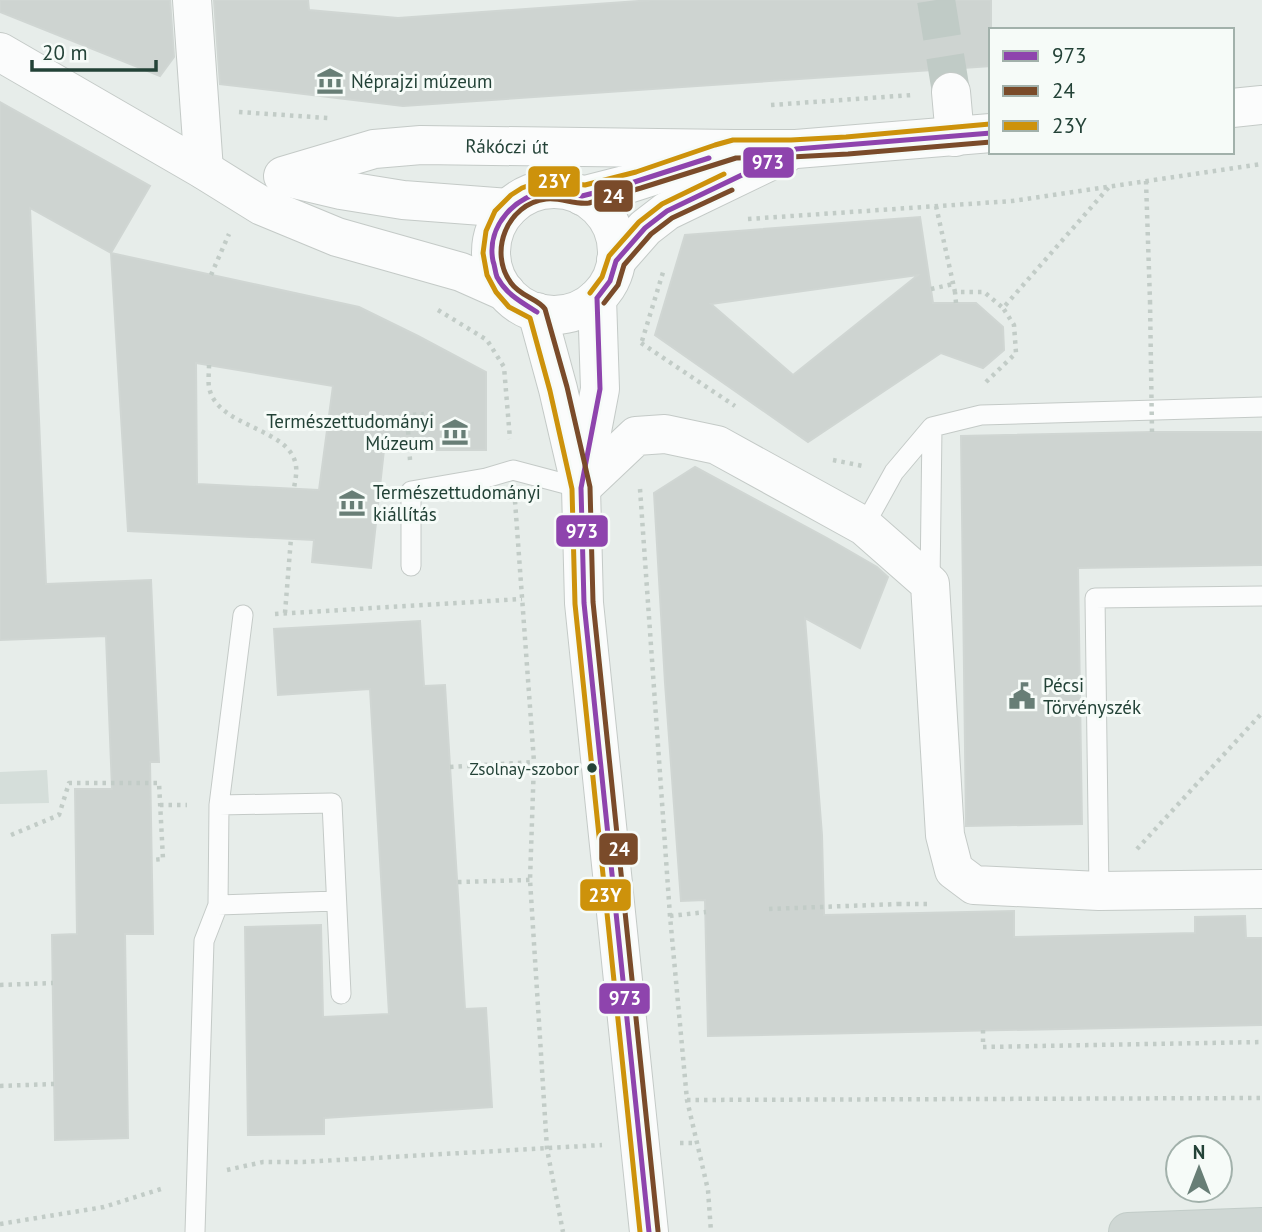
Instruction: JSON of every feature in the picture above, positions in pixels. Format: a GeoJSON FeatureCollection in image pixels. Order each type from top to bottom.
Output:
{"type":"FeatureCollection","features":[{"type":"Feature","properties":{"kind":"main road"},"geometry":{"type":"LineString","coordinates":[[1128,1232],[1262,1227]]}},
{"type":"Feature","properties":{"kind":"street"},"geometry":{"type":"LineString","coordinates":[[192,0],[204,170]]}},
{"type":"Feature","properties":{"kind":"street","name":"Rákóczi út"},"geometry":{"type":"LineString","coordinates":[[0,52],[262,206],[337,237],[461,272],[521,302]]}},
{"type":"Feature","properties":{"kind":"street"},"geometry":{"type":"LineString","coordinates":[[951,92],[973,135]]}},
{"type":"Feature","properties":{"kind":"street"},"geometry":{"type":"LineString","coordinates":[[1234,108],[1262,105]]}},
{"type":"Feature","properties":{"kind":"street","name":"Rákóczi út"},"geometry":{"type":"LineString","coordinates":[[283,176],[374,149],[421,145],[796,149],[973,135]]}},
{"type":"Feature","properties":{"kind":"street","name":"Rákóczi út"},"geometry":{"type":"LineString","coordinates":[[582,196],[625,185],[734,149]]}},
{"type":"Feature","properties":{"kind":"street","name":"Rákóczi út"},"geometry":{"type":"LineString","coordinates":[[616,261],[645,228],[667,211],[796,149]]}},
{"type":"Feature","properties":{"kind":"street","name":"Rákóczi út"},"geometry":{"type":"LineString","coordinates":[[204,170],[283,176],[341,190],[404,200],[509,208]]}},
{"type":"Feature","properties":{"kind":"street"},"geometry":{"type":"LineString","coordinates":[[521,302],[557,314],[569,312],[586,306],[597,298],[610,281],[616,261],[615,235],[608,220],[593,203],[563,190],[543,190],[525,197],[509,208],[499,223],[492,240],[493,268],[496,276],[521,302],[558,389],[581,488],[584,603],[649,1232]]}},
{"type":"Feature","properties":{"kind":"street"},"geometry":{"type":"LineString","coordinates":[[581,488],[600,389],[597,298]]}},
{"type":"Feature","properties":{"kind":"street"},"geometry":{"type":"LineString","coordinates":[[581,488],[636,436],[665,434],[717,446],[864,526],[930,584],[945,835],[954,870],[974,885],[1099,891],[1262,889]]}},
{"type":"Feature","properties":{"kind":"lane"},"geometry":{"type":"LineString","coordinates":[[864,526],[894,472],[932,427],[981,415],[1262,407]]}},
{"type":"Feature","properties":{"kind":"lane"},"geometry":{"type":"LineString","coordinates":[[930,584],[932,427]]}},
{"type":"Feature","properties":{"kind":"lane"},"geometry":{"type":"LineString","coordinates":[[411,566],[411,491],[486,478],[513,470],[581,488]]}},
{"type":"Feature","properties":{"kind":"lane"},"geometry":{"type":"LineString","coordinates":[[1099,891],[1095,598],[1262,596]]}},
{"type":"Feature","properties":{"kind":"lane"},"geometry":{"type":"LineString","coordinates":[[195,1232],[204,941],[218,905],[219,805],[243,615]]}},
{"type":"Feature","properties":{"kind":"lane"},"geometry":{"type":"LineString","coordinates":[[219,805],[331,803],[341,994]]}},
{"type":"Feature","properties":{"kind":"lane"},"geometry":{"type":"LineString","coordinates":[[218,905],[336,901]]}},
{"type":"Feature","properties":{"kind":"path"},"geometry":{"type":"LineString","coordinates":[[747,219],[1012,201],[1262,164]]}},
{"type":"Feature","properties":{"kind":"path"},"geometry":{"type":"LineString","coordinates":[[1146,181],[1152,432]]}},
{"type":"Feature","properties":{"kind":"path"},"geometry":{"type":"LineString","coordinates":[[1003,308],[1109,187]]}},
{"type":"Feature","properties":{"kind":"path"},"geometry":{"type":"LineString","coordinates":[[936,206],[956,303]]}},
{"type":"Feature","properties":{"kind":"path"},"geometry":{"type":"LineString","coordinates":[[211,275],[234,223]]}},
{"type":"Feature","properties":{"kind":"path"},"geometry":{"type":"LineString","coordinates":[[639,353],[666,263]]}},
{"type":"Feature","properties":{"kind":"path"},"geometry":{"type":"LineString","coordinates":[[931,289],[953,284]]}},
{"type":"Feature","properties":{"kind":"path"},"geometry":{"type":"LineString","coordinates":[[955,292],[984,292],[1003,308],[1014,325],[1016,353],[1004,364]]}},
{"type":"Feature","properties":{"kind":"path"},"geometry":{"type":"LineString","coordinates":[[641,343],[740,410]]}},
{"type":"Feature","properties":{"kind":"path"},"geometry":{"type":"LineString","coordinates":[[209,365],[209,388],[216,403],[231,415],[279,442],[290,452],[296,466],[294,488]]}},
{"type":"Feature","properties":{"kind":"path"},"geometry":{"type":"LineString","coordinates":[[506,391],[534,762],[530,880],[547,1149],[563,1232]]}},
{"type":"Feature","properties":{"kind":"path"},"geometry":{"type":"LineString","coordinates":[[411,491],[407,415],[424,414]]}},
{"type":"Feature","properties":{"kind":"path"},"geometry":{"type":"LineString","coordinates":[[636,436],[670,916],[687,1100],[708,1190],[711,1232]]}},
{"type":"Feature","properties":{"kind":"path"},"geometry":{"type":"LineString","coordinates":[[832,459],[894,472]]}},
{"type":"Feature","properties":{"kind":"path"},"geometry":{"type":"LineString","coordinates":[[285,613],[290,538]]}},
{"type":"Feature","properties":{"kind":"path"},"geometry":{"type":"LineString","coordinates":[[243,615],[522,599]]}},
{"type":"Feature","properties":{"kind":"path"},"geometry":{"type":"LineString","coordinates":[[1099,891],[1262,713]]}},
{"type":"Feature","properties":{"kind":"path"},"geometry":{"type":"LineString","coordinates":[[450,767],[534,762]]}},
{"type":"Feature","properties":{"kind":"path"},"geometry":{"type":"LineString","coordinates":[[10,835],[59,815],[69,783],[159,783],[163,859],[152,860]]}},
{"type":"Feature","properties":{"kind":"path"},"geometry":{"type":"LineString","coordinates":[[457,882],[530,880]]}},
{"type":"Feature","properties":{"kind":"path"},"geometry":{"type":"LineString","coordinates":[[769,909],[898,904],[939,896],[974,885]]}},
{"type":"Feature","properties":{"kind":"path"},"geometry":{"type":"LineString","coordinates":[[670,916],[706,912]]}},
{"type":"Feature","properties":{"kind":"path"},"geometry":{"type":"LineString","coordinates":[[0,985],[53,983]]}},
{"type":"Feature","properties":{"kind":"path"},"geometry":{"type":"LineString","coordinates":[[983,1030],[983,1047],[1262,1042]]}},
{"type":"Feature","properties":{"kind":"path"},"geometry":{"type":"LineString","coordinates":[[0,1086],[54,1084]]}},
{"type":"Feature","properties":{"kind":"path"},"geometry":{"type":"LineString","coordinates":[[687,1100],[1262,1098]]}},
{"type":"Feature","properties":{"kind":"path"},"geometry":{"type":"LineString","coordinates":[[0,1224],[104,1207],[197,1177],[262,1162],[639,1143],[697,1143]]}},
{"type":"Feature","properties":{"kind":"shaded area"},"geometry":{"type":"Polygon","coordinates":[[[47,770],[49,803],[0,804],[0,772],[47,770]]]}},
{"type":"Feature","properties":{"kind":"building"},"geometry":{"type":"Polygon","coordinates":[[[0,0],[170,0],[174,57],[160,76],[0,12],[0,0]]]}},
{"type":"Feature","properties":{"kind":"building"},"geometry":{"type":"Polygon","coordinates":[[[214,0],[308,0],[309,10],[398,18],[653,0],[991,0],[989,66],[403,106],[220,84],[214,0]]]}},
{"type":"Feature","properties":{"kind":"building"},"geometry":{"type":"Polygon","coordinates":[[[0,102],[150,186],[111,253],[30,208],[46,584],[151,580],[159,762],[150,762],[153,934],[125,934],[128,1138],[55,1140],[52,935],[77,934],[75,789],[112,789],[106,636],[0,640],[0,102]]]}},
{"type":"Feature","properties":{"kind":"building"},"geometry":{"type":"Polygon","coordinates":[[[920,217],[933,303],[976,303],[1003,327],[1004,350],[983,368],[941,353],[808,442],[655,335],[685,235],[920,217]],[[918,275],[711,304],[793,375],[918,275]]]}},
{"type":"Feature","properties":{"kind":"building"},"geometry":{"type":"Polygon","coordinates":[[[111,253],[359,307],[486,372],[486,450],[384,450],[371,568],[312,562],[314,540],[128,531],[111,253]],[[196,363],[197,484],[319,490],[333,386],[196,363]]]}},
{"type":"Feature","properties":{"kind":"building","name":"Pécsi Törvényszék"},"geometry":{"type":"Polygon","coordinates":[[[1262,432],[1262,565],[1078,568],[1082,824],[966,826],[961,436],[1262,432]]]}},
{"type":"Feature","properties":{"kind":"building"},"geometry":{"type":"Polygon","coordinates":[[[695,467],[827,538],[877,567],[888,577],[860,648],[805,618],[822,835],[824,915],[1014,911],[1014,937],[1195,933],[1195,917],[1245,916],[1246,938],[1262,938],[1262,1025],[708,1036],[705,900],[681,901],[654,493],[695,467]]]}},
{"type":"Feature","properties":{"kind":"building"},"geometry":{"type":"Polygon","coordinates":[[[420,621],[424,686],[445,685],[465,1009],[486,1008],[492,1107],[324,1118],[324,1134],[248,1135],[245,927],[321,925],[323,1017],[389,1014],[370,689],[278,695],[274,629],[420,621]]]}},
{"type":"Feature","properties":{"kind":"tunnel"},"geometry":{"type":"LineString","coordinates":[[936,0],[951,92]]}},
{"type":"Feature","properties":{"kind":"transit line","name":"23Y"},"geometry":{"type":"LineString","coordinates":[[640,1232],[575,604],[572,489],[530,318],[509,307],[496,292],[487,275],[483,253],[486,231],[495,211],[511,195],[538,182],[585,185],[636,172],[733,140],[846,137],[989,124]]}},
{"type":"Feature","properties":{"kind":"transit line","name":"973"},"geometry":{"type":"LineString","coordinates":[[597,298],[610,281],[616,261],[645,228],[667,211],[796,149],[989,133]]}},
{"type":"Feature","properties":{"kind":"transit line","name":"24"},"geometry":{"type":"LineString","coordinates":[[658,1231],[593,602],[590,487],[567,387],[545,309],[515,288],[504,271],[501,258],[505,231],[521,210],[532,203],[546,199],[589,203],[736,158],[848,154],[989,142]]}},
{"type":"Feature","properties":{"kind":"transit line","name":"973"},"geometry":{"type":"LineString","coordinates":[[582,196],[709,158]]}},
{"type":"Feature","properties":{"kind":"transit line","name":"23Y"},"geometry":{"type":"LineString","coordinates":[[590,293],[602,277],[609,256],[639,222],[662,204],[724,174]]}},
{"type":"Feature","properties":{"kind":"transit line","name":"24"},"geometry":{"type":"LineString","coordinates":[[604,303],[618,285],[624,265],[651,234],[672,218],[732,190]]}},
{"type":"Feature","properties":{"kind":"transit line","name":"973"},"geometry":{"type":"LineString","coordinates":[[537,312],[509,293],[497,277],[492,248],[494,236],[506,214],[526,198],[550,191],[582,196]]}},
{"type":"Feature","properties":{"kind":"transit line","name":"973"},"geometry":{"type":"LineString","coordinates":[[597,298],[600,389],[581,488],[584,603],[649,1232]]}},
{"type":"Feature","properties":{"kind":"place","name":"Néprajzi múzeum"},"geometry":{"type":"Point","coordinates":[330,81]}},
{"type":"Feature","properties":{"kind":"place","name":"Természettudományi Múzeum"},"geometry":{"type":"Point","coordinates":[455,432]}},
{"type":"Feature","properties":{"kind":"place","name":"Természettudományi kiállítás"},"geometry":{"type":"Point","coordinates":[352,503]}},
{"type":"Feature","properties":{"kind":"place","name":"Pécsi Törvényszék"},"geometry":{"type":"Point","coordinates":[1022,696]}},
{"type":"Feature","properties":{"kind":"place","name":"Zsolnay-szobor"},"geometry":{"type":"Point","coordinates":[592,768]}}]}
